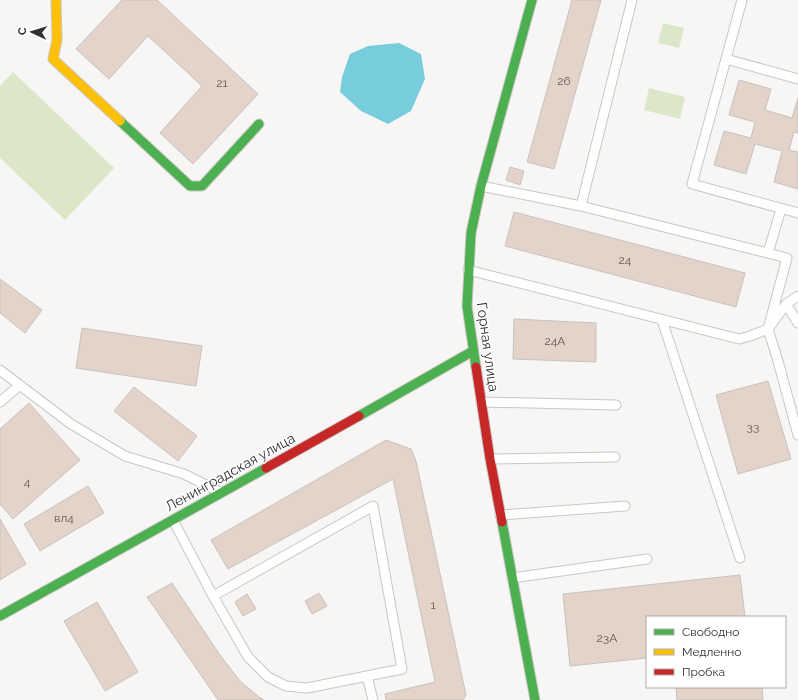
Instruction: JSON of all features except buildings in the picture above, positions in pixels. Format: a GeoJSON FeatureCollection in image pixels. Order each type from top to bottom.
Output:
{"type":"FeatureCollection","features":[{"type":"Feature","properties":{"kind":"street"},"geometry":{"type":"LineString","coordinates":[[56,0],[57,40],[53,58],[190,186],[202,186],[259,124]]}},
{"type":"Feature","properties":{"kind":"street","name":"Горная улица"},"geometry":{"type":"LineString","coordinates":[[532,0],[481,186],[471,233],[467,306],[490,459],[535,700]]}},
{"type":"Feature","properties":{"kind":"street","name":"Ленинградская улица"},"geometry":{"type":"LineString","coordinates":[[0,616],[222,493],[473,351]]}},
{"type":"Feature","properties":{"kind":"lane"},"geometry":{"type":"LineString","coordinates":[[581,206],[632,0]]}},
{"type":"Feature","properties":{"kind":"lane"},"geometry":{"type":"LineString","coordinates":[[742,0],[692,184],[798,213]]}},
{"type":"Feature","properties":{"kind":"lane"},"geometry":{"type":"LineString","coordinates":[[726,59],[798,79]]}},
{"type":"Feature","properties":{"kind":"lane"},"geometry":{"type":"LineString","coordinates":[[481,186],[581,206],[787,258],[768,329],[798,435]]}},
{"type":"Feature","properties":{"kind":"lane"},"geometry":{"type":"LineString","coordinates":[[768,253],[781,208]]}},
{"type":"Feature","properties":{"kind":"lane"},"geometry":{"type":"LineString","coordinates":[[468,270],[735,338],[743,338],[768,329],[786,304],[798,296]]}},
{"type":"Feature","properties":{"kind":"lane"},"geometry":{"type":"LineString","coordinates":[[786,304],[798,324]]}},
{"type":"Feature","properties":{"kind":"lane"},"geometry":{"type":"LineString","coordinates":[[662,320],[740,558]]}},
{"type":"Feature","properties":{"kind":"lane"},"geometry":{"type":"LineString","coordinates":[[0,370],[71,424],[125,456],[184,474],[222,493]]}},
{"type":"Feature","properties":{"kind":"lane"},"geometry":{"type":"LineString","coordinates":[[0,402],[20,385]]}},
{"type":"Feature","properties":{"kind":"lane"},"geometry":{"type":"LineString","coordinates":[[481,402],[616,405]]}},
{"type":"Feature","properties":{"kind":"lane"},"geometry":{"type":"LineString","coordinates":[[490,459],[614,457]]}},
{"type":"Feature","properties":{"kind":"lane"},"geometry":{"type":"LineString","coordinates":[[173,520],[213,596],[248,658],[268,677],[286,686],[307,688],[402,670],[373,506],[213,596]]}},
{"type":"Feature","properties":{"kind":"lane"},"geometry":{"type":"LineString","coordinates":[[500,515],[625,506]]}},
{"type":"Feature","properties":{"kind":"lane"},"geometry":{"type":"LineString","coordinates":[[512,578],[647,559]]}},
{"type":"Feature","properties":{"kind":"lane"},"geometry":{"type":"LineString","coordinates":[[367,676],[373,700]]}},
{"type":"Feature","properties":{"kind":"green space"},"geometry":{"type":"Polygon","coordinates":[[[663,23],[684,28],[679,48],[658,43],[663,23]]]}},
{"type":"Feature","properties":{"kind":"green space"},"geometry":{"type":"Polygon","coordinates":[[[13,72],[114,168],[65,220],[0,158],[0,86],[13,72]]]}},
{"type":"Feature","properties":{"kind":"green space"},"geometry":{"type":"Polygon","coordinates":[[[649,88],[685,97],[680,119],[644,110],[649,88]]]}},
{"type":"Feature","properties":{"kind":"water"},"geometry":{"type":"Polygon","coordinates":[[[399,43],[421,54],[425,79],[411,111],[388,124],[361,111],[340,92],[342,77],[350,54],[368,46],[399,43]]]}},
{"type":"Feature","properties":{"kind":"traffic: fast"},"geometry":{"type":"LineString","coordinates":[[476,367],[467,306],[471,233],[481,186],[532,0]]}},
{"type":"Feature","properties":{"kind":"traffic: fast"},"geometry":{"type":"LineString","coordinates":[[120,121],[190,186],[202,186],[259,124]]}},
{"type":"Feature","properties":{"kind":"traffic: fast"},"geometry":{"type":"LineString","coordinates":[[359,416],[473,351]]}},
{"type":"Feature","properties":{"kind":"traffic: fast"},"geometry":{"type":"LineString","coordinates":[[0,616],[266,468]]}},
{"type":"Feature","properties":{"kind":"traffic: fast"},"geometry":{"type":"LineString","coordinates":[[502,522],[535,700]]}},
{"type":"Feature","properties":{"kind":"traffic: slow"},"geometry":{"type":"LineString","coordinates":[[56,0],[57,40],[53,59],[120,121]]}},
{"type":"Feature","properties":{"kind":"traffic: jam"},"geometry":{"type":"LineString","coordinates":[[476,367],[490,459],[502,522]]}},
{"type":"Feature","properties":{"kind":"traffic: jam"},"geometry":{"type":"LineString","coordinates":[[266,468],[359,416]]}}]}
